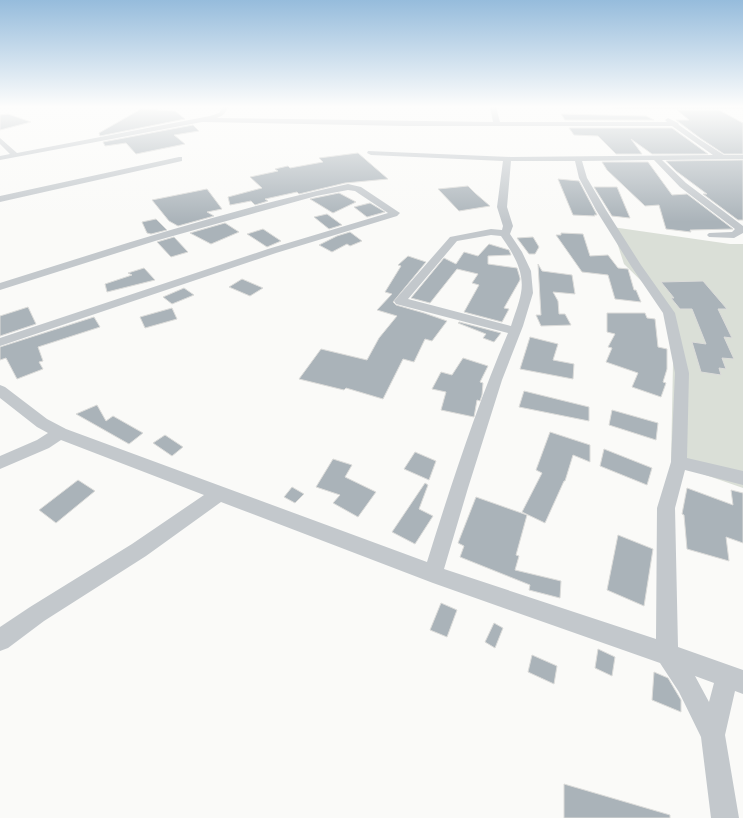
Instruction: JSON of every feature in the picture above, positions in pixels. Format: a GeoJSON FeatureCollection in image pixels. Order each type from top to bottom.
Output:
{"type":"FeatureCollection","features":[{"type":"Feature","properties":{"kind":"street"},"geometry":{"type":"LineString","coordinates":[[5,145],[15,155]]}},
{"type":"Feature","properties":{"kind":"street"},"geometry":{"type":"LineString","coordinates":[[0,158],[68,145]]}},
{"type":"Feature","properties":{"kind":"street"},"geometry":{"type":"LineString","coordinates":[[703,145],[724,157]]}},
{"type":"Feature","properties":{"kind":"street"},"geometry":{"type":"LineString","coordinates":[[371,152],[507,159],[657,159],[724,157],[741,160]]}},
{"type":"Feature","properties":{"kind":"street"},"geometry":{"type":"LineString","coordinates":[[0,199],[179,158]]}},
{"type":"Feature","properties":{"kind":"street"},"geometry":{"type":"LineString","coordinates":[[504,234],[508,226],[502,207],[507,159]]}},
{"type":"Feature","properties":{"kind":"street"},"geometry":{"type":"LineString","coordinates":[[578,159],[583,178],[601,210],[636,266],[669,313],[682,373],[679,462],[666,508],[667,654],[687,684],[713,735],[725,818]]}},
{"type":"Feature","properties":{"kind":"street"},"geometry":{"type":"LineString","coordinates":[[657,159],[672,177],[693,194],[725,215],[740,228],[740,231],[734,235],[712,235]]}},
{"type":"Feature","properties":{"kind":"street"},"geometry":{"type":"LineString","coordinates":[[0,287],[174,232],[315,194],[348,187],[358,189],[395,213],[272,251],[0,342]]}},
{"type":"Feature","properties":{"kind":"street"},"geometry":{"type":"LineString","coordinates":[[433,574],[459,488],[495,380],[515,331],[527,293],[526,271],[517,252],[504,234],[490,232],[454,239],[400,301],[515,331]]}},
{"type":"Feature","properties":{"kind":"street"},"geometry":{"type":"LineString","coordinates":[[0,390],[42,423],[60,433],[433,574],[667,654],[735,680],[713,735]]}},
{"type":"Feature","properties":{"kind":"street"},"geometry":{"type":"LineString","coordinates":[[0,463],[42,444],[60,433]]}},
{"type":"Feature","properties":{"kind":"street"},"geometry":{"type":"LineString","coordinates":[[679,462],[743,478]]}},
{"type":"Feature","properties":{"kind":"street"},"geometry":{"type":"LineString","coordinates":[[0,640],[37,614],[139,550],[220,493]]}},
{"type":"Feature","properties":{"kind":"shaded area"},"geometry":{"type":"Polygon","coordinates":[[[612,227],[730,244],[743,244],[743,488],[671,463],[674,313],[624,264],[612,227]]]}},
{"type":"Feature","properties":{"kind":"building"},"geometry":{"type":"Polygon","coordinates":[[[128,145],[179,145],[136,154],[128,145]]]}},
{"type":"Feature","properties":{"kind":"building"},"geometry":{"type":"Polygon","coordinates":[[[607,145],[636,145],[642,154],[616,154],[607,145]]]}},
{"type":"Feature","properties":{"kind":"building"},"geometry":{"type":"Polygon","coordinates":[[[640,145],[696,145],[708,154],[652,154],[640,145]]]}},
{"type":"Feature","properties":{"kind":"building"},"geometry":{"type":"Polygon","coordinates":[[[711,145],[743,145],[743,154],[724,154],[711,145]]]}},
{"type":"Feature","properties":{"kind":"building"},"geometry":{"type":"Polygon","coordinates":[[[358,153],[388,179],[345,183],[299,194],[297,192],[265,199],[268,201],[255,205],[251,201],[230,205],[228,197],[262,188],[250,177],[278,171],[275,169],[288,166],[290,168],[323,162],[319,158],[358,153]]]}},
{"type":"Feature","properties":{"kind":"building"},"geometry":{"type":"Polygon","coordinates":[[[743,160],[743,220],[738,220],[703,194],[707,194],[676,171],[666,161],[743,160]]]}},
{"type":"Feature","properties":{"kind":"building"},"geometry":{"type":"Polygon","coordinates":[[[602,162],[648,162],[672,195],[687,194],[733,229],[690,230],[691,232],[666,229],[659,205],[645,206],[607,170],[602,162]]]}},
{"type":"Feature","properties":{"kind":"building"},"geometry":{"type":"Polygon","coordinates":[[[558,179],[579,181],[597,215],[573,215],[558,179]]]}},
{"type":"Feature","properties":{"kind":"building"},"geometry":{"type":"Polygon","coordinates":[[[468,186],[490,206],[459,211],[438,189],[468,186]]]}},
{"type":"Feature","properties":{"kind":"building"},"geometry":{"type":"Polygon","coordinates":[[[594,187],[617,187],[630,218],[612,216],[594,187]]]}},
{"type":"Feature","properties":{"kind":"building"},"geometry":{"type":"Polygon","coordinates":[[[207,189],[222,209],[207,212],[214,216],[178,226],[169,221],[152,200],[207,189]]]}},
{"type":"Feature","properties":{"kind":"building"},"geometry":{"type":"Polygon","coordinates":[[[339,193],[356,202],[333,213],[310,199],[339,193]]]}},
{"type":"Feature","properties":{"kind":"building"},"geometry":{"type":"Polygon","coordinates":[[[370,203],[385,212],[367,217],[354,207],[370,203]]]}},
{"type":"Feature","properties":{"kind":"building"},"geometry":{"type":"Polygon","coordinates":[[[327,214],[342,225],[329,229],[314,217],[327,214]]]}},
{"type":"Feature","properties":{"kind":"building"},"geometry":{"type":"Polygon","coordinates":[[[156,219],[167,230],[151,234],[147,233],[142,222],[156,219]]]}},
{"type":"Feature","properties":{"kind":"building"},"geometry":{"type":"Polygon","coordinates":[[[225,223],[239,232],[211,244],[190,233],[225,223]]]}},
{"type":"Feature","properties":{"kind":"building"},"geometry":{"type":"Polygon","coordinates":[[[263,229],[281,241],[267,247],[247,234],[263,229]]]}},
{"type":"Feature","properties":{"kind":"building"},"geometry":{"type":"Polygon","coordinates":[[[350,232],[362,241],[350,246],[347,244],[332,252],[319,245],[337,236],[350,232]]]}},
{"type":"Feature","properties":{"kind":"building"},"geometry":{"type":"Polygon","coordinates":[[[561,233],[583,234],[590,256],[608,255],[618,268],[628,269],[634,290],[636,290],[641,302],[615,299],[608,275],[582,272],[556,235],[561,235],[561,233]]]}},
{"type":"Feature","properties":{"kind":"building"},"geometry":{"type":"Polygon","coordinates":[[[174,237],[188,252],[171,257],[157,242],[174,237]]]}},
{"type":"Feature","properties":{"kind":"building"},"geometry":{"type":"Polygon","coordinates":[[[533,237],[539,247],[535,254],[529,254],[517,238],[533,237]]]}},
{"type":"Feature","properties":{"kind":"building"},"geometry":{"type":"Polygon","coordinates":[[[489,244],[509,250],[511,255],[488,256],[488,264],[517,268],[520,278],[504,308],[509,309],[502,322],[464,312],[479,285],[472,283],[478,274],[457,269],[430,303],[411,298],[444,258],[456,264],[464,252],[478,256],[489,244]]]}},
{"type":"Feature","properties":{"kind":"building"},"geometry":{"type":"Polygon","coordinates":[[[408,256],[426,262],[393,302],[396,305],[447,321],[432,341],[425,339],[414,362],[403,359],[383,399],[346,388],[344,390],[299,379],[321,349],[367,360],[379,338],[397,316],[377,310],[392,294],[385,292],[401,266],[398,265],[408,256]]]}},
{"type":"Feature","properties":{"kind":"building"},"geometry":{"type":"Polygon","coordinates":[[[538,264],[542,271],[572,275],[575,294],[553,292],[558,301],[559,314],[565,314],[571,325],[541,326],[536,315],[541,315],[538,264]]]}},
{"type":"Feature","properties":{"kind":"building"},"geometry":{"type":"Polygon","coordinates":[[[144,268],[155,280],[107,292],[105,284],[132,275],[128,273],[144,268]]]}},
{"type":"Feature","properties":{"kind":"building"},"geometry":{"type":"Polygon","coordinates":[[[242,279],[263,288],[250,296],[229,287],[242,279]]]}},
{"type":"Feature","properties":{"kind":"building"},"geometry":{"type":"Polygon","coordinates":[[[703,281],[727,309],[718,309],[732,338],[724,337],[734,359],[722,358],[726,369],[719,368],[721,375],[701,372],[692,342],[706,344],[692,309],[680,309],[671,298],[674,298],[661,282],[703,281]]]}},
{"type":"Feature","properties":{"kind":"building"},"geometry":{"type":"Polygon","coordinates":[[[184,288],[194,295],[172,304],[163,297],[184,288]]]}},
{"type":"Feature","properties":{"kind":"building"},"geometry":{"type":"Polygon","coordinates":[[[28,307],[36,324],[0,336],[0,316],[28,307]]]}},
{"type":"Feature","properties":{"kind":"building"},"geometry":{"type":"Polygon","coordinates":[[[172,308],[177,319],[145,328],[140,317],[172,308]]]}},
{"type":"Feature","properties":{"kind":"building"},"geometry":{"type":"Polygon","coordinates":[[[607,313],[645,313],[647,318],[655,319],[658,347],[667,349],[667,369],[663,382],[666,383],[661,397],[632,387],[638,373],[606,362],[612,348],[608,347],[615,334],[607,332],[607,313]]]}},
{"type":"Feature","properties":{"kind":"building"},"geometry":{"type":"Polygon","coordinates":[[[94,317],[100,327],[38,347],[43,361],[39,362],[43,369],[17,379],[6,358],[0,360],[0,347],[94,317]]]}},
{"type":"Feature","properties":{"kind":"building"},"geometry":{"type":"Polygon","coordinates":[[[459,322],[501,333],[494,342],[483,338],[486,334],[458,323],[459,322]]]}},
{"type":"Feature","properties":{"kind":"building"},"geometry":{"type":"Polygon","coordinates":[[[530,337],[558,344],[553,360],[574,364],[573,379],[520,369],[530,337]]]}},
{"type":"Feature","properties":{"kind":"building"},"geometry":{"type":"Polygon","coordinates":[[[463,358],[488,366],[480,382],[483,383],[482,395],[480,401],[477,400],[474,417],[441,410],[446,392],[432,389],[441,372],[452,375],[463,358]]]}},
{"type":"Feature","properties":{"kind":"building"},"geometry":{"type":"Polygon","coordinates":[[[524,391],[589,407],[589,421],[519,407],[524,391]]]}},
{"type":"Feature","properties":{"kind":"building"},"geometry":{"type":"Polygon","coordinates":[[[97,405],[106,421],[113,416],[143,433],[129,444],[76,414],[97,405]]]}},
{"type":"Feature","properties":{"kind":"building"},"geometry":{"type":"Polygon","coordinates":[[[612,410],[658,423],[656,440],[609,425],[612,410]]]}},
{"type":"Feature","properties":{"kind":"building"},"geometry":{"type":"Polygon","coordinates":[[[550,432],[590,445],[590,462],[573,455],[565,481],[545,523],[522,512],[542,473],[536,470],[550,432]]]}},
{"type":"Feature","properties":{"kind":"building"},"geometry":{"type":"Polygon","coordinates":[[[165,435],[183,447],[172,456],[153,443],[165,435]]]}},
{"type":"Feature","properties":{"kind":"building"},"geometry":{"type":"Polygon","coordinates":[[[604,449],[652,468],[647,485],[600,466],[604,449]]]}},
{"type":"Feature","properties":{"kind":"building"},"geometry":{"type":"Polygon","coordinates":[[[415,452],[436,461],[429,480],[404,469],[415,452]]]}},
{"type":"Feature","properties":{"kind":"building"},"geometry":{"type":"Polygon","coordinates":[[[333,459],[352,465],[345,477],[376,492],[358,517],[333,503],[340,495],[316,487],[333,459]]]}},
{"type":"Feature","properties":{"kind":"building"},"geometry":{"type":"Polygon","coordinates":[[[78,480],[95,491],[56,523],[39,510],[78,480]]]}},
{"type":"Feature","properties":{"kind":"building"},"geometry":{"type":"Polygon","coordinates":[[[425,483],[428,485],[419,509],[433,516],[415,544],[392,532],[425,483]]]}},
{"type":"Feature","properties":{"kind":"building"},"geometry":{"type":"Polygon","coordinates":[[[292,487],[304,494],[295,503],[284,497],[292,487]]]}},
{"type":"Feature","properties":{"kind":"building"},"geometry":{"type":"Polygon","coordinates":[[[687,488],[733,505],[731,490],[743,493],[743,543],[726,537],[729,561],[687,549],[684,515],[682,514],[687,488]]]}},
{"type":"Feature","properties":{"kind":"building"},"geometry":{"type":"Polygon","coordinates":[[[476,497],[527,515],[516,555],[519,556],[515,570],[561,581],[560,598],[529,590],[530,585],[460,557],[464,546],[458,543],[476,497]]]}},
{"type":"Feature","properties":{"kind":"building"},"geometry":{"type":"Polygon","coordinates":[[[618,535],[653,549],[644,606],[607,590],[618,535]]]}},
{"type":"Feature","properties":{"kind":"building"},"geometry":{"type":"Polygon","coordinates":[[[441,603],[457,610],[447,637],[430,630],[441,603]]]}},
{"type":"Feature","properties":{"kind":"building"},"geometry":{"type":"Polygon","coordinates":[[[494,623],[503,628],[495,648],[485,642],[494,623]]]}},
{"type":"Feature","properties":{"kind":"building"},"geometry":{"type":"Polygon","coordinates":[[[598,649],[615,657],[612,676],[595,668],[598,649]]]}},
{"type":"Feature","properties":{"kind":"building"},"geometry":{"type":"Polygon","coordinates":[[[532,655],[557,666],[554,684],[528,672],[532,655]]]}},
{"type":"Feature","properties":{"kind":"building"},"geometry":{"type":"Polygon","coordinates":[[[654,672],[668,678],[681,700],[681,712],[652,700],[654,672]]]}},
{"type":"Feature","properties":{"kind":"building"},"geometry":{"type":"Polygon","coordinates":[[[564,784],[670,815],[670,818],[564,818],[564,784]]]}}]}
